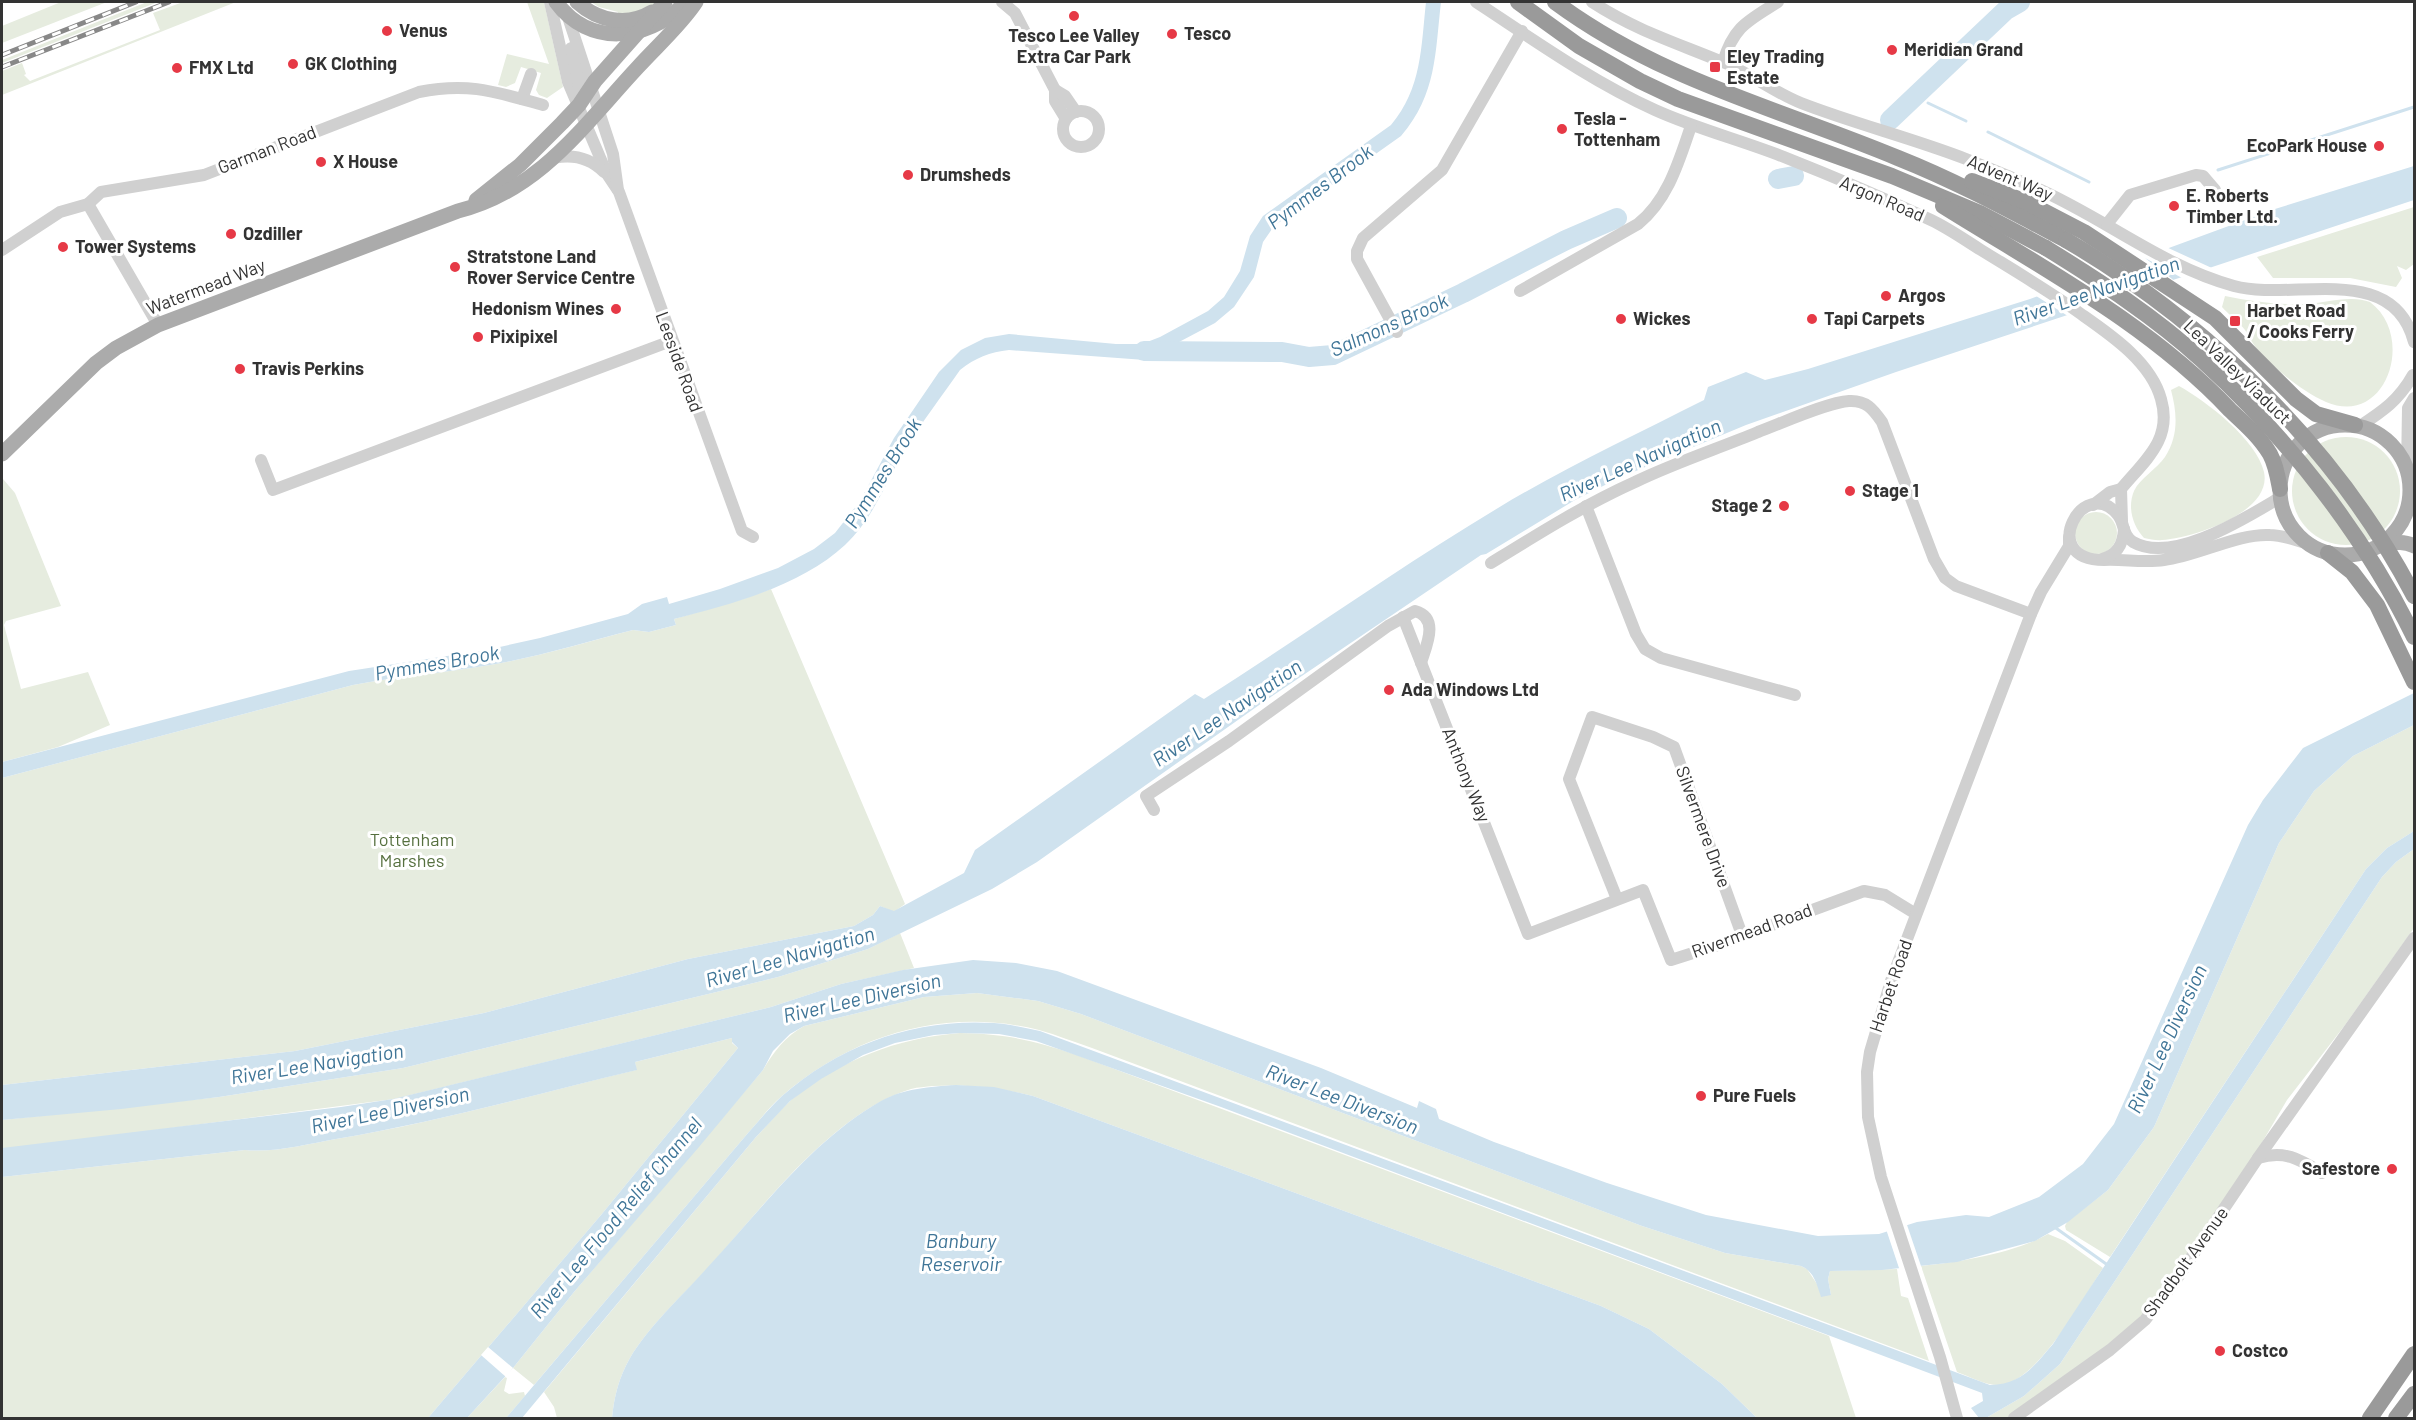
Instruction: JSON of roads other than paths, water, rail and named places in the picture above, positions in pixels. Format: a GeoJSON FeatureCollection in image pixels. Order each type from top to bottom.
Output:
{"type":"FeatureCollection","features":[{"type":"Feature","properties":{"kind":"highway","name":"Lea Valley Viaduct"},"geometry":{"type":"LineString","coordinates":[[1518,2],[1579,46],[1640,81],[1678,99],[1892,176],[1980,213],[2046,248],[2101,283],[2202,359],[2252,408],[2295,456],[2357,538],[2415,637]]}},
{"type":"Feature","properties":{"kind":"highway","name":"Lea Valley Viaduct"},"geometry":{"type":"LineString","coordinates":[[1555,2],[1641,56],[1680,75],[1900,158],[1988,198],[2066,240],[2110,267],[2205,338],[2262,392],[2339,480],[2369,521],[2415,596]]}},
{"type":"Feature","properties":{"kind":"highway"},"geometry":{"type":"LineString","coordinates":[[1900,158],[1992,188],[2056,216],[2084,232],[2215,318],[2296,399],[2310,410],[2316,414],[2357,426]]}},
{"type":"Feature","properties":{"kind":"highway"},"geometry":{"type":"LineString","coordinates":[[1892,176],[2027,256],[2120,317],[2185,366],[2247,427],[2270,454],[2280,493]]}},
{"type":"Feature","properties":{"kind":"highway"},"geometry":{"type":"LineString","coordinates":[[2328,553],[2361,582],[2378,605],[2415,682]]}},
{"type":"Feature","properties":{"kind":"highway"},"geometry":{"type":"LineString","coordinates":[[2370,1419],[2415,1354]]}},
{"type":"Feature","properties":{"kind":"highway"},"geometry":{"type":"LineString","coordinates":[[2396,1419],[2415,1394]]}},
{"type":"Feature","properties":{"kind":"main road"},"geometry":{"type":"LineString","coordinates":[[556,2],[584,26],[603,33],[637,33],[660,23],[688,2]]}},
{"type":"Feature","properties":{"kind":"main road"},"geometry":{"type":"LineString","coordinates":[[577,2],[598,16],[614,21],[625,21],[646,15],[665,2]]}},
{"type":"Feature","properties":{"kind":"main road","name":"Watermead Way"},"geometry":{"type":"LineString","coordinates":[[458,211],[510,174],[579,105],[590,88],[665,2]]}},
{"type":"Feature","properties":{"kind":"main road","name":"Watermead Way"},"geometry":{"type":"LineString","coordinates":[[2,454],[96,363],[116,348],[158,325],[458,211],[481,205],[513,190],[554,158],[696,2]]}},
{"type":"Feature","properties":{"kind":"main road"},"geometry":{"type":"LineString","coordinates":[[583,127],[579,105],[597,111]]}},
{"type":"Feature","properties":{"kind":"main road"},"geometry":{"type":"LineString","coordinates":[[2378,546],[2390,537],[2402,521],[2412,497],[2407,469],[2400,455],[2385,438],[2357,426],[2337,425],[2310,435],[2297,446],[2286,463],[2280,493],[2285,514],[2296,532],[2310,544],[2328,553],[2356,554],[2397,542],[2415,546]]}},
{"type":"Feature","properties":{"kind":"street"},"geometry":{"type":"LineString","coordinates":[[550,2],[568,82],[579,105]]}},
{"type":"Feature","properties":{"kind":"street"},"geometry":{"type":"LineString","coordinates":[[1002,2],[1012,6],[1055,90],[1055,101],[1065,120],[1063,130],[1070,144],[1080,147],[1091,144],[1097,135],[1098,124],[1089,114],[1076,112],[1065,120]]}},
{"type":"Feature","properties":{"kind":"street","name":"Argon Road"},"geometry":{"type":"LineString","coordinates":[[1476,2],[1582,71],[1623,94],[1691,126],[1783,157],[1932,220],[2037,284],[2106,331],[2153,379],[2162,399],[2164,412],[2161,434],[2153,454],[2121,489],[2110,492],[2093,505]]}},
{"type":"Feature","properties":{"kind":"street","name":"Advent Way"},"geometry":{"type":"LineString","coordinates":[[1592,2],[1637,29],[1723,62],[1786,97],[1965,158],[2059,198],[2190,271],[2233,286],[2265,290],[2347,290],[2380,297],[2399,311],[2412,332],[2415,342]]}},
{"type":"Feature","properties":{"kind":"street"},"geometry":{"type":"LineString","coordinates":[[1723,62],[1730,40],[1736,32],[1778,2]]}},
{"type":"Feature","properties":{"kind":"street"},"geometry":{"type":"LineString","coordinates":[[565,8],[579,86],[579,105]]}},
{"type":"Feature","properties":{"kind":"street","name":"Leeside Road"},"geometry":{"type":"LineString","coordinates":[[565,8],[613,154],[618,192]]}},
{"type":"Feature","properties":{"kind":"street"},"geometry":{"type":"LineString","coordinates":[[1395,328],[1357,259],[1359,244],[1363,238],[1442,170],[1522,31]]}},
{"type":"Feature","properties":{"kind":"street"},"geometry":{"type":"LineString","coordinates":[[522,99],[531,74]]}},
{"type":"Feature","properties":{"kind":"street","name":"Garman Road"},"geometry":{"type":"LineString","coordinates":[[2,250],[60,212],[88,204],[101,192],[204,174],[420,92],[443,87],[477,87],[543,105]]}},
{"type":"Feature","properties":{"kind":"street"},"geometry":{"type":"LineString","coordinates":[[1055,90],[1065,96],[1076,112]]}},
{"type":"Feature","properties":{"kind":"street"},"geometry":{"type":"LineString","coordinates":[[1520,291],[1638,224],[1648,216],[1658,204],[1677,169],[1691,126]]}},
{"type":"Feature","properties":{"kind":"street","name":"Leeside Road"},"geometry":{"type":"LineString","coordinates":[[583,127],[618,192],[741,531],[753,537]]}},
{"type":"Feature","properties":{"kind":"street","name":"Leeside Road"},"geometry":{"type":"LineString","coordinates":[[554,158],[570,156],[581,158],[598,166],[607,174]]}},
{"type":"Feature","properties":{"kind":"street"},"geometry":{"type":"LineString","coordinates":[[2107,224],[2130,195],[2196,175],[2203,176],[2215,190]]}},
{"type":"Feature","properties":{"kind":"street"},"geometry":{"type":"LineString","coordinates":[[88,204],[158,325]]}},
{"type":"Feature","properties":{"kind":"street"},"geometry":{"type":"LineString","coordinates":[[261,460],[273,490],[671,341]]}},
{"type":"Feature","properties":{"kind":"street"},"geometry":{"type":"LineString","coordinates":[[2357,426],[2384,410],[2403,394],[2414,372]]}},
{"type":"Feature","properties":{"kind":"street"},"geometry":{"type":"LineString","coordinates":[[2414,372],[2415,392]]}},
{"type":"Feature","properties":{"kind":"street"},"geometry":{"type":"LineString","coordinates":[[2407,469],[2408,408],[2415,398]]}},
{"type":"Feature","properties":{"kind":"street"},"geometry":{"type":"LineString","coordinates":[[1491,563],[1586,506],[1637,481],[1798,417],[1850,401],[1871,407],[1882,422],[1938,569],[1956,585],[2031,614]]}},
{"type":"Feature","properties":{"kind":"street"},"geometry":{"type":"LineString","coordinates":[[2121,489],[2123,525],[2123,539],[2120,548],[2104,559],[2091,559],[2079,554],[2069,537],[2072,519],[2085,507],[2093,505],[2110,508],[2123,525],[2126,536],[2143,546],[2161,547],[2181,544],[2213,534],[2280,493]]}},
{"type":"Feature","properties":{"kind":"street"},"geometry":{"type":"LineString","coordinates":[[1586,506],[1636,634],[1645,649],[1661,658],[1796,695]]}},
{"type":"Feature","properties":{"kind":"street"},"geometry":{"type":"LineString","coordinates":[[2055,569],[2080,557],[2163,561],[2195,554],[2252,536],[2268,534],[2310,544]]}},
{"type":"Feature","properties":{"kind":"street","name":"Harbet Road"},"geometry":{"type":"LineString","coordinates":[[1957,1419],[1940,1357],[1890,1210],[1869,1125],[1867,1072],[1875,1031],[1916,914],[2031,614],[2041,591],[2069,546],[2069,537]]}},
{"type":"Feature","properties":{"kind":"street"},"geometry":{"type":"LineString","coordinates":[[1154,810],[1146,796],[1229,741],[1402,617],[1415,611],[1422,613],[1431,628],[1421,663]]}},
{"type":"Feature","properties":{"kind":"street","name":"Anthony Way"},"geometry":{"type":"LineString","coordinates":[[1402,617],[1528,934]]}},
{"type":"Feature","properties":{"kind":"street","name":"Silvermere Drive"},"geometry":{"type":"LineString","coordinates":[[1617,899],[1569,779],[1592,717],[1653,737],[1674,747],[1742,935]]}},
{"type":"Feature","properties":{"kind":"street","name":"Rivermead Road"},"geometry":{"type":"LineString","coordinates":[[1528,934],[1643,890],[1671,960],[1864,891],[1884,895],[1916,914]]}},
{"type":"Feature","properties":{"kind":"street","name":"Shadbolt Avenue"},"geometry":{"type":"LineString","coordinates":[[2014,1419],[2110,1350],[2145,1320],[2181,1274],[2258,1158],[2415,938]]}},
{"type":"Feature","properties":{"kind":"street"},"geometry":{"type":"LineString","coordinates":[[2258,1158],[2272,1154],[2288,1155],[2322,1173]]}},
{"type":"Feature","properties":{"kind":"water","name":"Pymmes Brook"},"geometry":{"type":"Polygon","coordinates":[[[1426,2],[1441,2],[1435,56],[1428,89],[1413,120],[1401,136],[1274,226],[1263,242],[1254,277],[1234,307],[1215,323],[1145,360],[1009,350],[995,352],[971,362],[960,370],[905,449],[864,524],[845,545],[808,572],[742,600],[674,619],[676,625],[649,632],[633,630],[508,662],[353,685],[2,778],[2,762],[349,671],[486,650],[540,638],[628,614],[642,604],[667,597],[669,604],[720,589],[778,568],[814,549],[835,533],[860,501],[894,438],[939,372],[961,350],[985,338],[1009,334],[1116,344],[1142,344],[1208,311],[1224,297],[1240,271],[1250,236],[1263,216],[1391,125],[1401,111],[1409,96],[1418,66],[1426,2]]]}},
{"type":"Feature","properties":{"kind":"water","name":"River Lee Navigation"},"geometry":{"type":"Polygon","coordinates":[[[2414,166],[2414,200],[1896,372],[1746,425],[1619,478],[1575,500],[1481,555],[1262,703],[1037,862],[992,889],[868,949],[778,977],[403,1068],[219,1097],[2,1120],[2,1085],[295,1051],[484,1013],[688,959],[854,926],[873,915],[880,906],[894,911],[964,873],[975,850],[1195,694],[1204,699],[1424,554],[1523,493],[1704,400],[1708,387],[1746,372],[1765,380],[1808,369],[2030,299],[2275,209],[2414,166]]]}},
{"type":"Feature","properties":{"kind":"water"},"geometry":{"type":"Polygon","coordinates":[[[2414,693],[2414,725],[2353,756],[2314,791],[2279,843],[2154,1127],[2108,1190],[2068,1222],[2035,1241],[1957,1262],[1882,1270],[1830,1271],[1828,1279],[1831,1295],[1821,1297],[1812,1275],[1801,1266],[1725,1253],[1642,1226],[1081,1014],[1038,1001],[977,993],[924,997],[804,1026],[790,1034],[773,1051],[763,1070],[699,1147],[574,1292],[513,1368],[467,1418],[428,1418],[601,1215],[738,1048],[732,1042],[732,1038],[635,1062],[637,1070],[374,1132],[279,1149],[245,1150],[2,1177],[2,1148],[393,1099],[771,1007],[841,984],[903,970],[973,960],[1016,963],[1057,971],[1321,1068],[1417,1108],[1419,1101],[1436,1109],[1439,1119],[1494,1142],[1607,1183],[1706,1215],[1818,1236],[1879,1234],[1917,1222],[1966,1215],[1989,1217],[2039,1197],[2083,1164],[2114,1124],[2248,825],[2263,800],[2303,748],[2414,693]]]}},
{"type":"Feature","properties":{"kind":"water"},"geometry":{"type":"Polygon","coordinates":[[[2414,831],[2414,849],[2396,862],[2382,877],[2060,1364],[2024,1396],[1986,1418],[1979,1418],[1971,1408],[1983,1401],[1982,1393],[1221,1107],[1036,1041],[999,1034],[960,1033],[934,1035],[895,1043],[863,1055],[821,1079],[790,1101],[756,1137],[522,1418],[506,1418],[782,1096],[829,1062],[881,1038],[936,1025],[965,1023],[1000,1024],[1040,1031],[1990,1385],[2010,1382],[2026,1373],[2053,1344],[2366,869],[2387,848],[2414,831]]]}},
{"type":"Feature","properties":{"kind":"water","name":"Banbury Reservoir"},"geometry":{"type":"Polygon","coordinates":[[[956,1085],[994,1087],[1033,1096],[1601,1306],[1649,1329],[1722,1384],[1757,1418],[612,1418],[620,1380],[637,1346],[767,1200],[810,1156],[856,1117],[881,1101],[908,1091],[956,1085]]]}},
{"type":"Feature","properties":{"kind":"waterway","name":"Salmons Brook"},"geometry":{"type":"LineString","coordinates":[[1890,120],[2006,10],[2020,2]]}},
{"type":"Feature","properties":{"kind":"waterway"},"geometry":{"type":"LineString","coordinates":[[1928,103],[1966,121]]}},
{"type":"Feature","properties":{"kind":"waterway"},"geometry":{"type":"LineString","coordinates":[[2218,170],[2414,107]]}},
{"type":"Feature","properties":{"kind":"waterway"},"geometry":{"type":"LineString","coordinates":[[1988,132],[2089,182]]}},
{"type":"Feature","properties":{"kind":"waterway","name":"Salmons Brook"},"geometry":{"type":"LineString","coordinates":[[1778,179],[1794,176]]}},
{"type":"Feature","properties":{"kind":"waterway","name":"Salmons Brook"},"geometry":{"type":"LineString","coordinates":[[1144,351],[1282,352],[1309,357],[1333,355],[1463,293],[1566,240],[1617,218]]}},
{"type":"Feature","properties":{"kind":"waterway"},"geometry":{"type":"LineString","coordinates":[[2053,1226],[2109,1266]]}},
{"type":"Feature","properties":{"kind":"railway"},"geometry":{"type":"LineString","coordinates":[[2,55],[136,2]]}},
{"type":"Feature","properties":{"kind":"railway"},"geometry":{"type":"LineString","coordinates":[[2,67],[169,2]]}},
{"type":"Feature","properties":{"kind":"place","name":"Tesco Lee Valley Extra Car Park"},"geometry":{"type":"Point","coordinates":[1074,16]}},
{"type":"Feature","properties":{"kind":"place","name":"Venus"},"geometry":{"type":"Point","coordinates":[387,31]}},
{"type":"Feature","properties":{"kind":"place","name":"Tesco"},"geometry":{"type":"Point","coordinates":[1172,34]}},
{"type":"Feature","properties":{"kind":"place","name":"Meridian Grand"},"geometry":{"type":"Point","coordinates":[1892,50]}},
{"type":"Feature","properties":{"kind":"place","name":"GK Clothing"},"geometry":{"type":"Point","coordinates":[293,64]}},
{"type":"Feature","properties":{"kind":"place","name":"Eley Trading Estate"},"geometry":{"type":"Point","coordinates":[1715,67]}},
{"type":"Feature","properties":{"kind":"place","name":"FMX Ltd"},"geometry":{"type":"Point","coordinates":[177,68]}},
{"type":"Feature","properties":{"kind":"place","name":"Tesla - Tottenham"},"geometry":{"type":"Point","coordinates":[1562,129]}},
{"type":"Feature","properties":{"kind":"place","name":"EcoPark House"},"geometry":{"type":"Point","coordinates":[2379,146]}},
{"type":"Feature","properties":{"kind":"place","name":"X House"},"geometry":{"type":"Point","coordinates":[321,162]}},
{"type":"Feature","properties":{"kind":"place","name":"Drumsheds"},"geometry":{"type":"Point","coordinates":[908,175]}},
{"type":"Feature","properties":{"kind":"place","name":"E. Roberts Timber Ltd."},"geometry":{"type":"Point","coordinates":[2174,206]}},
{"type":"Feature","properties":{"kind":"place","name":"Ozdiller"},"geometry":{"type":"Point","coordinates":[231,234]}},
{"type":"Feature","properties":{"kind":"place","name":"Tower Systems"},"geometry":{"type":"Point","coordinates":[63,247]}},
{"type":"Feature","properties":{"kind":"place","name":"Stratstone Land Rover Service Centre"},"geometry":{"type":"Point","coordinates":[455,267]}},
{"type":"Feature","properties":{"kind":"place","name":"Argos"},"geometry":{"type":"Point","coordinates":[1886,296]}},
{"type":"Feature","properties":{"kind":"place","name":"Hedonism Wines"},"geometry":{"type":"Point","coordinates":[616,309]}},
{"type":"Feature","properties":{"kind":"place","name":"Wickes"},"geometry":{"type":"Point","coordinates":[1621,319]}},
{"type":"Feature","properties":{"kind":"place","name":"Tapi Carpets"},"geometry":{"type":"Point","coordinates":[1812,319]}},
{"type":"Feature","properties":{"kind":"place","name":"Harbet Road / Cooks Ferry"},"geometry":{"type":"Point","coordinates":[2235,321]}},
{"type":"Feature","properties":{"kind":"place","name":"Pixipixel"},"geometry":{"type":"Point","coordinates":[478,337]}},
{"type":"Feature","properties":{"kind":"place","name":"Travis Perkins"},"geometry":{"type":"Point","coordinates":[240,369]}},
{"type":"Feature","properties":{"kind":"place","name":"Stage 1"},"geometry":{"type":"Point","coordinates":[1850,491]}},
{"type":"Feature","properties":{"kind":"place","name":"Stage 2"},"geometry":{"type":"Point","coordinates":[1784,506]}},
{"type":"Feature","properties":{"kind":"place","name":"Ada Windows Ltd"},"geometry":{"type":"Point","coordinates":[1389,690]}},
{"type":"Feature","properties":{"kind":"place","name":"Pure Fuels"},"geometry":{"type":"Point","coordinates":[1701,1096]}},
{"type":"Feature","properties":{"kind":"place","name":"Safestore"},"geometry":{"type":"Point","coordinates":[2392,1169]}},
{"type":"Feature","properties":{"kind":"place","name":"Costco"},"geometry":{"type":"Point","coordinates":[2220,1351]}},
{"type":"Feature","properties":{"kind":"park label","name":"Tottenham Marshes"},"geometry":{"type":"Point","coordinates":[412,850]}},
{"type":"Feature","properties":{"kind":"water label","name":"River Lee Diversion"},"geometry":{"type":"Point","coordinates":[862,998]}},
{"type":"Feature","properties":{"kind":"water label","name":"River Lee Diversion"},"geometry":{"type":"Point","coordinates":[2167,1039]}},
{"type":"Feature","properties":{"kind":"water label","name":"River Lee Diversion"},"geometry":{"type":"Point","coordinates":[1342,1099]}},
{"type":"Feature","properties":{"kind":"water label","name":"River Lee Diversion"},"geometry":{"type":"Point","coordinates":[390,1110]}},
{"type":"Feature","properties":{"kind":"water label","name":"River Lee Flood Relief Channel"},"geometry":{"type":"Point","coordinates":[616,1218]}}]}
